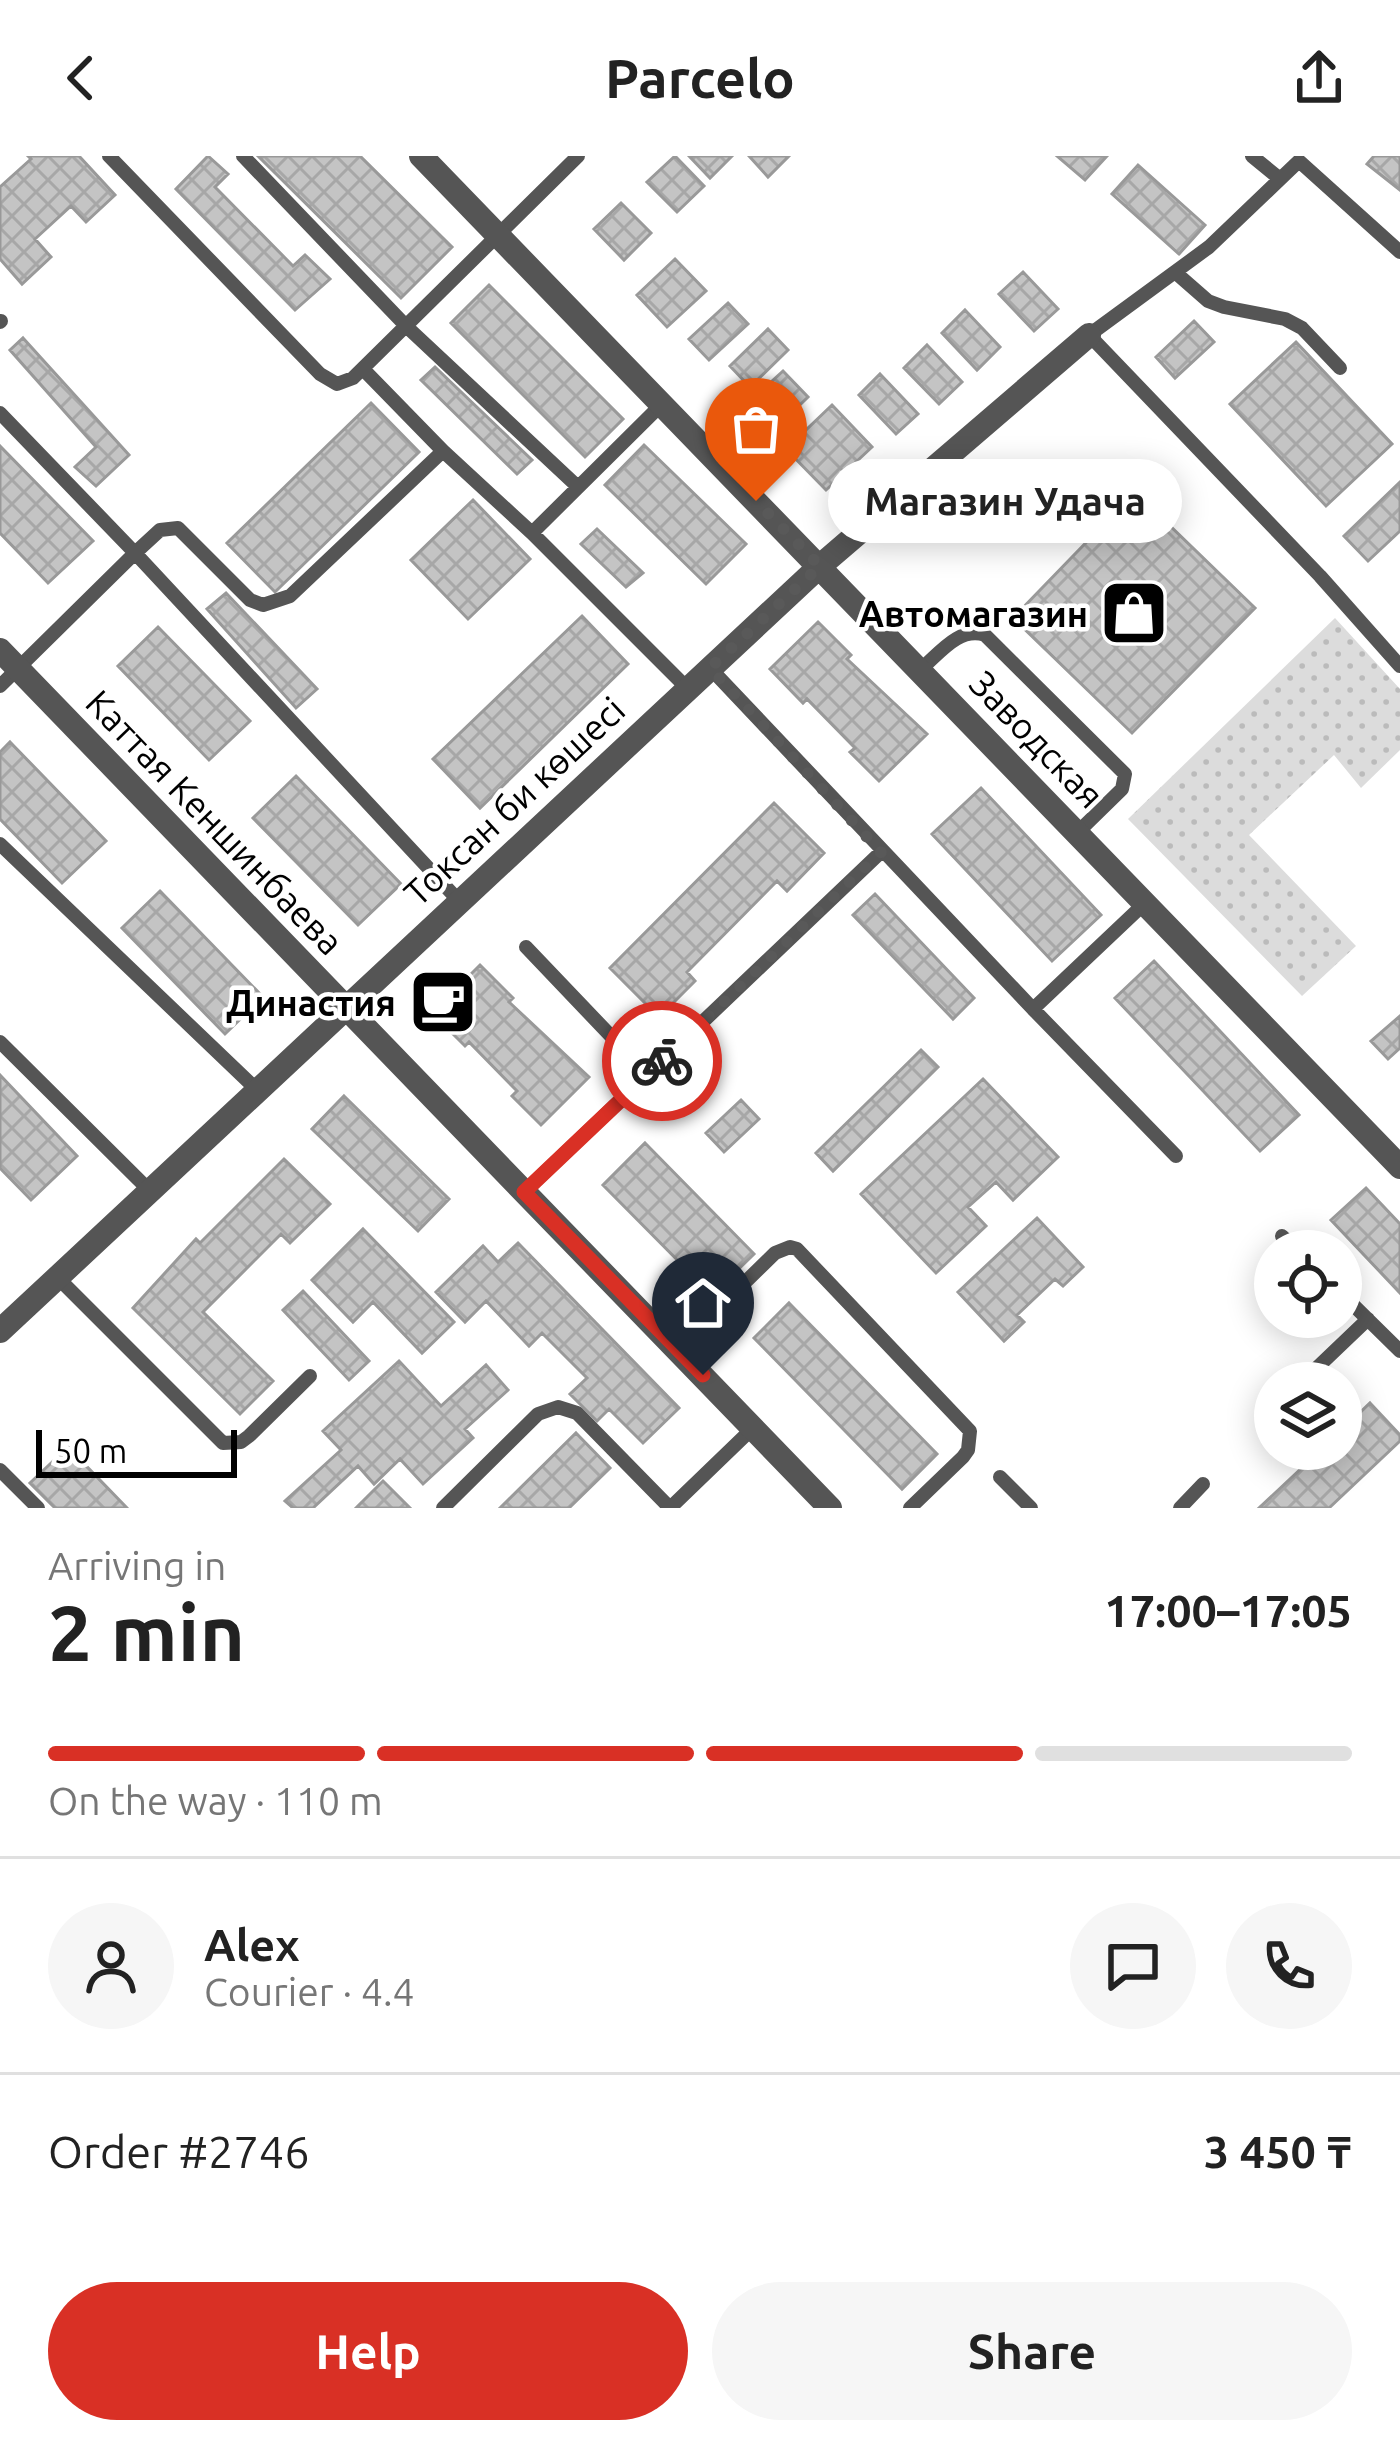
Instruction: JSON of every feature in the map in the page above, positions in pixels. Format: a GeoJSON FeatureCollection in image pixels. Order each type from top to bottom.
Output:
{"type":"FeatureCollection","features":[{"type":"Feature","properties":{"kind":"street","name":"Заводская"},"geometry":{"type":"LineString","coordinates":[[433,160],[498,236],[1400,1167]]}},
{"type":"Feature","properties":{"kind":"street","name":"Токсан би көшесі"},"geometry":{"type":"LineString","coordinates":[[0,1331],[820,566],[1089,335]]}},
{"type":"Feature","properties":{"kind":"street","name":"Каттая Кеншинбаева"},"geometry":{"type":"LineString","coordinates":[[6,668],[344,1006],[830,1508]]}},
{"type":"Feature","properties":{"kind":"lane"},"geometry":{"type":"LineString","coordinates":[[109,156],[327,381],[345,383],[407,328],[578,156]]}},
{"type":"Feature","properties":{"kind":"lane"},"geometry":{"type":"LineString","coordinates":[[244,156],[407,328],[578,487]]}},
{"type":"Feature","properties":{"kind":"lane"},"geometry":{"type":"LineString","coordinates":[[1252,156],[1280,179]]}},
{"type":"Feature","properties":{"kind":"lane"},"geometry":{"type":"LineString","coordinates":[[1400,252],[1301,159],[1176,273],[1089,335],[1400,666]]}},
{"type":"Feature","properties":{"kind":"lane"},"geometry":{"type":"LineString","coordinates":[[1176,273],[1208,301],[1286,319],[1302,328],[1340,368]]}},
{"type":"Feature","properties":{"kind":"lane"},"geometry":{"type":"LineString","coordinates":[[363,369],[687,688]]}},
{"type":"Feature","properties":{"kind":"lane"},"geometry":{"type":"LineString","coordinates":[[532,533],[662,404]]}},
{"type":"Feature","properties":{"kind":"lane"},"geometry":{"type":"LineString","coordinates":[[0,413],[460,902]]}},
{"type":"Feature","properties":{"kind":"lane"},"geometry":{"type":"LineString","coordinates":[[6,668],[160,530],[178,528],[250,600],[263,605],[279,602],[443,452]]}},
{"type":"Feature","properties":{"kind":"lane"},"geometry":{"type":"LineString","coordinates":[[920,670],[963,633],[985,634],[1125,774],[1122,789],[1077,833]]}},
{"type":"Feature","properties":{"kind":"lane"},"geometry":{"type":"LineString","coordinates":[[710,668],[1176,1156]]}},
{"type":"Feature","properties":{"kind":"lane"},"geometry":{"type":"LineString","coordinates":[[0,844],[256,1089]]}},
{"type":"Feature","properties":{"kind":"lane"},"geometry":{"type":"LineString","coordinates":[[524,1192],[881,852]]}},
{"type":"Feature","properties":{"kind":"lane"},"geometry":{"type":"LineString","coordinates":[[1033,1009],[1144,903]]}},
{"type":"Feature","properties":{"kind":"lane"},"geometry":{"type":"LineString","coordinates":[[526,947],[648,1075]]}},
{"type":"Feature","properties":{"kind":"lane"},"geometry":{"type":"LineString","coordinates":[[0,1042],[149,1190]]}},
{"type":"Feature","properties":{"kind":"lane"},"geometry":{"type":"LineString","coordinates":[[678,1348],[776,1253],[797,1249],[970,1431],[968,1450],[910,1508]]}},
{"type":"Feature","properties":{"kind":"lane"},"geometry":{"type":"LineString","coordinates":[[57,1277],[223,1443],[241,1442],[310,1376]]}},
{"type":"Feature","properties":{"kind":"lane"},"geometry":{"type":"LineString","coordinates":[[1362,1314],[1400,1351]]}},
{"type":"Feature","properties":{"kind":"lane"},"geometry":{"type":"LineString","coordinates":[[1323,1362],[1367,1319]]}},
{"type":"Feature","properties":{"kind":"lane"},"geometry":{"type":"LineString","coordinates":[[443,1508],[538,1414],[558,1407],[577,1413],[670,1508],[754,1427]]}},
{"type":"Feature","properties":{"kind":"lane"},"geometry":{"type":"LineString","coordinates":[[0,1470],[38,1508]]}},
{"type":"Feature","properties":{"kind":"lane"},"geometry":{"type":"LineString","coordinates":[[1000,1478],[1030,1508]]}},
{"type":"Feature","properties":{"kind":"lane"},"geometry":{"type":"LineString","coordinates":[[1180,1508],[1203,1484]]}},
{"type":"Feature","properties":{"kind":"shaded area"},"geometry":{"type":"Polygon","coordinates":[[[1335,618],[1400,689],[1400,750],[1361,788],[1334,755],[1249,835],[1356,946],[1302,996],[1128,819],[1335,618]]]}},
{"type":"Feature","properties":{"kind":"building"},"geometry":{"type":"Polygon","coordinates":[[[28,156],[79,156],[115,195],[86,222],[71,206],[35,239],[51,257],[22,284],[0,259],[0,187],[31,159],[28,156]]]}},
{"type":"Feature","properties":{"kind":"building"},"geometry":{"type":"Polygon","coordinates":[[[208,156],[228,174],[215,187],[293,266],[305,255],[330,279],[295,310],[176,189],[208,156]]]}},
{"type":"Feature","properties":{"kind":"building"},"geometry":{"type":"Polygon","coordinates":[[[258,156],[360,156],[452,247],[401,298],[258,156]]]}},
{"type":"Feature","properties":{"kind":"building"},"geometry":{"type":"Polygon","coordinates":[[[675,156],[704,186],[677,212],[647,182],[675,156]]]}},
{"type":"Feature","properties":{"kind":"building"},"geometry":{"type":"Polygon","coordinates":[[[689,156],[732,156],[710,178],[689,156]]]}},
{"type":"Feature","properties":{"kind":"building"},"geometry":{"type":"Polygon","coordinates":[[[749,156],[789,156],[768,177],[749,156]]]}},
{"type":"Feature","properties":{"kind":"building"},"geometry":{"type":"Polygon","coordinates":[[[1057,156],[1107,156],[1085,180],[1057,156]]]}},
{"type":"Feature","properties":{"kind":"building"},"geometry":{"type":"Polygon","coordinates":[[[1374,156],[1400,156],[1400,190],[1367,164],[1374,156]]]}},
{"type":"Feature","properties":{"kind":"building"},"geometry":{"type":"Polygon","coordinates":[[[1138,165],[1205,225],[1179,254],[1112,194],[1138,165]]]}},
{"type":"Feature","properties":{"kind":"building"},"geometry":{"type":"Polygon","coordinates":[[[621,203],[651,233],[624,260],[594,229],[621,203]]]}},
{"type":"Feature","properties":{"kind":"building"},"geometry":{"type":"Polygon","coordinates":[[[675,259],[706,291],[667,327],[637,295],[675,259]]]}},
{"type":"Feature","properties":{"kind":"building"},"geometry":{"type":"Polygon","coordinates":[[[1023,272],[1058,309],[1034,331],[999,294],[1023,272]]]}},
{"type":"Feature","properties":{"kind":"building"},"geometry":{"type":"Polygon","coordinates":[[[489,285],[623,419],[585,457],[451,323],[489,285]]]}},
{"type":"Feature","properties":{"kind":"building"},"geometry":{"type":"Polygon","coordinates":[[[728,303],[748,324],[709,360],[689,339],[728,303]]]}},
{"type":"Feature","properties":{"kind":"building"},"geometry":{"type":"Polygon","coordinates":[[[965,310],[1000,347],[977,370],[942,333],[965,310]]]}},
{"type":"Feature","properties":{"kind":"building"},"geometry":{"type":"Polygon","coordinates":[[[1194,321],[1214,342],[1175,378],[1156,357],[1194,321]]]}},
{"type":"Feature","properties":{"kind":"building"},"geometry":{"type":"Polygon","coordinates":[[[768,329],[788,350],[750,387],[730,366],[768,329]]]}},
{"type":"Feature","properties":{"kind":"building"},"geometry":{"type":"Polygon","coordinates":[[[23,338],[129,455],[96,486],[75,467],[96,447],[10,350],[23,338]]]}},
{"type":"Feature","properties":{"kind":"building"},"geometry":{"type":"Polygon","coordinates":[[[1296,342],[1392,444],[1326,506],[1230,404],[1296,342]]]}},
{"type":"Feature","properties":{"kind":"building"},"geometry":{"type":"Polygon","coordinates":[[[927,345],[962,382],[939,404],[904,368],[927,345]]]}},
{"type":"Feature","properties":{"kind":"building"},"geometry":{"type":"Polygon","coordinates":[[[435,367],[532,460],[517,474],[421,380],[435,367]]]}},
{"type":"Feature","properties":{"kind":"building"},"geometry":{"type":"Polygon","coordinates":[[[783,371],[808,397],[770,434],[744,407],[783,371]]]}},
{"type":"Feature","properties":{"kind":"building"},"geometry":{"type":"Polygon","coordinates":[[[880,374],[918,414],[896,434],[859,395],[880,374]]]}},
{"type":"Feature","properties":{"kind":"building"},"geometry":{"type":"Polygon","coordinates":[[[371,403],[419,452],[275,592],[227,543],[371,403]]]}},
{"type":"Feature","properties":{"kind":"building"},"geometry":{"type":"Polygon","coordinates":[[[832,405],[872,447],[826,490],[786,449],[832,405]]]}},
{"type":"Feature","properties":{"kind":"building"},"geometry":{"type":"Polygon","coordinates":[[[644,445],[746,544],[706,584],[605,485],[644,445]]]}},
{"type":"Feature","properties":{"kind":"building"},"geometry":{"type":"Polygon","coordinates":[[[0,446],[93,541],[48,583],[0,533],[0,446]]]}},
{"type":"Feature","properties":{"kind":"building"},"geometry":{"type":"Polygon","coordinates":[[[1400,482],[1400,531],[1368,561],[1344,536],[1400,482]]]}},
{"type":"Feature","properties":{"kind":"building","name":"Автомагазин"},"geometry":{"type":"Polygon","coordinates":[[[1135,492],[1255,608],[1132,733],[1013,618],[1135,492]]]}},
{"type":"Feature","properties":{"kind":"building"},"geometry":{"type":"Polygon","coordinates":[[[473,500],[530,559],[468,619],[411,560],[473,500]]]}},
{"type":"Feature","properties":{"kind":"building"},"geometry":{"type":"Polygon","coordinates":[[[597,529],[643,573],[626,587],[581,544],[597,529]]]}},
{"type":"Feature","properties":{"kind":"building"},"geometry":{"type":"Polygon","coordinates":[[[226,593],[317,689],[296,708],[207,609],[226,593]]]}},
{"type":"Feature","properties":{"kind":"building"},"geometry":{"type":"Polygon","coordinates":[[[582,616],[628,664],[480,808],[433,759],[582,616]]]}},
{"type":"Feature","properties":{"kind":"building"},"geometry":{"type":"Polygon","coordinates":[[[818,622],[851,655],[847,659],[927,734],[879,781],[850,752],[855,748],[770,669],[818,622]]]}},
{"type":"Feature","properties":{"kind":"building"},"geometry":{"type":"Polygon","coordinates":[[[158,627],[250,721],[209,760],[118,666],[158,627]]]}},
{"type":"Feature","properties":{"kind":"building"},"geometry":{"type":"Polygon","coordinates":[[[10,742],[106,841],[62,883],[0,819],[0,752],[10,742]]]}},
{"type":"Feature","properties":{"kind":"building"},"geometry":{"type":"Polygon","coordinates":[[[296,776],[401,884],[358,925],[253,818],[296,776]]]}},
{"type":"Feature","properties":{"kind":"building"},"geometry":{"type":"Polygon","coordinates":[[[981,788],[1101,915],[1052,961],[932,834],[981,788]]]}},
{"type":"Feature","properties":{"kind":"building"},"geometry":{"type":"Polygon","coordinates":[[[774,803],[824,853],[787,891],[777,881],[687,972],[695,981],[659,1017],[610,968],[774,803]]]}},
{"type":"Feature","properties":{"kind":"building"},"geometry":{"type":"Polygon","coordinates":[[[160,891],[263,997],[225,1034],[122,928],[160,891]]]}},
{"type":"Feature","properties":{"kind":"building"},"geometry":{"type":"Polygon","coordinates":[[[875,894],[974,998],[953,1019],[853,915],[875,894]]]}},
{"type":"Feature","properties":{"kind":"building"},"geometry":{"type":"Polygon","coordinates":[[[1154,961],[1299,1115],[1260,1151],[1115,998],[1154,961]]]}},
{"type":"Feature","properties":{"kind":"building"},"geometry":{"type":"Polygon","coordinates":[[[480,965],[513,998],[509,1002],[589,1077],[541,1125],[512,1096],[517,1091],[469,1042],[465,1046],[432,1013],[480,965]]]}},
{"type":"Feature","properties":{"kind":"building"},"geometry":{"type":"Polygon","coordinates":[[[1400,1016],[1400,1048],[1388,1059],[1371,1041],[1400,1016]]]}},
{"type":"Feature","properties":{"kind":"building"},"geometry":{"type":"Polygon","coordinates":[[[921,1050],[938,1067],[833,1171],[816,1153],[921,1050]]]}},
{"type":"Feature","properties":{"kind":"building"},"geometry":{"type":"Polygon","coordinates":[[[0,1075],[77,1156],[31,1200],[0,1168],[0,1075]]]}},
{"type":"Feature","properties":{"kind":"building"},"geometry":{"type":"Polygon","coordinates":[[[983,1079],[1058,1157],[1013,1200],[996,1182],[968,1207],[986,1226],[936,1273],[861,1194],[983,1079]]]}},
{"type":"Feature","properties":{"kind":"building"},"geometry":{"type":"Polygon","coordinates":[[[344,1096],[449,1199],[418,1231],[312,1129],[344,1096]]]}},
{"type":"Feature","properties":{"kind":"building"},"geometry":{"type":"Polygon","coordinates":[[[741,1100],[759,1119],[724,1152],[706,1133],[741,1100]]]}},
{"type":"Feature","properties":{"kind":"building"},"geometry":{"type":"Polygon","coordinates":[[[645,1143],[754,1254],[712,1295],[603,1185],[645,1143]]]}},
{"type":"Feature","properties":{"kind":"building"},"geometry":{"type":"Polygon","coordinates":[[[284,1159],[330,1204],[290,1243],[281,1234],[203,1312],[273,1381],[240,1414],[133,1308],[196,1239],[200,1243],[284,1159]]]}},
{"type":"Feature","properties":{"kind":"building"},"geometry":{"type":"Polygon","coordinates":[[[1366,1188],[1400,1224],[1400,1293],[1362,1253],[1362,1230],[1340,1230],[1331,1220],[1366,1188]]]}},
{"type":"Feature","properties":{"kind":"building"},"geometry":{"type":"Polygon","coordinates":[[[1037,1218],[1083,1267],[1063,1286],[1055,1279],[1017,1315],[1024,1322],[1004,1341],[958,1292],[1037,1218]]]}},
{"type":"Feature","properties":{"kind":"building"},"geometry":{"type":"Polygon","coordinates":[[[363,1229],[454,1322],[422,1353],[373,1302],[353,1322],[312,1280],[363,1229]]]}},
{"type":"Feature","properties":{"kind":"building"},"geometry":{"type":"Polygon","coordinates":[[[518,1243],[679,1408],[643,1443],[609,1409],[597,1421],[570,1394],[587,1378],[542,1333],[529,1346],[486,1301],[465,1322],[436,1292],[483,1246],[498,1262],[518,1243]]]}},
{"type":"Feature","properties":{"kind":"building"},"geometry":{"type":"Polygon","coordinates":[[[303,1291],[369,1361],[349,1380],[283,1310],[303,1291]]]}},
{"type":"Feature","properties":{"kind":"building"},"geometry":{"type":"Polygon","coordinates":[[[789,1303],[937,1454],[902,1489],[754,1338],[789,1303]]]}},
{"type":"Feature","properties":{"kind":"building"},"geometry":{"type":"Polygon","coordinates":[[[399,1361],[441,1406],[486,1365],[508,1390],[465,1429],[473,1438],[423,1484],[400,1459],[374,1484],[358,1466],[313,1508],[293,1508],[285,1501],[341,1450],[323,1431],[399,1361]]]}},
{"type":"Feature","properties":{"kind":"building"},"geometry":{"type":"Polygon","coordinates":[[[1370,1403],[1400,1435],[1400,1441],[1329,1508],[1259,1508],[1300,1470],[1362,1470],[1362,1411],[1370,1403]]]}},
{"type":"Feature","properties":{"kind":"building"},"geometry":{"type":"Polygon","coordinates":[[[576,1433],[610,1468],[569,1508],[500,1508],[576,1433]]]}},
{"type":"Feature","properties":{"kind":"building"},"geometry":{"type":"Polygon","coordinates":[[[68,1447],[127,1508],[55,1508],[30,1483],[68,1447]]]}},
{"type":"Feature","properties":{"kind":"building"},"geometry":{"type":"Polygon","coordinates":[[[383,1481],[410,1508],[356,1508],[383,1481]]]}},
{"type":"Feature","properties":{"kind":"way so far"},"geometry":{"type":"LineString","coordinates":[[662,1061],[881,852],[710,668],[820,566],[756,501]]}},
{"type":"Feature","properties":{"kind":"place","name":"Магазин Удача"},"geometry":{"type":"Point","coordinates":[756,501]}},
{"type":"Feature","properties":{"kind":"place","name":"Автомагазин"},"geometry":{"type":"Point","coordinates":[1134,613]}},
{"type":"Feature","properties":{"kind":"place","name":"Династия"},"geometry":{"type":"Point","coordinates":[443,1002]}},
{"type":"Feature","properties":{"kind":"route"},"geometry":{"type":"LineString","coordinates":[[662,1061],[524,1192],[703,1375]]}}]}
